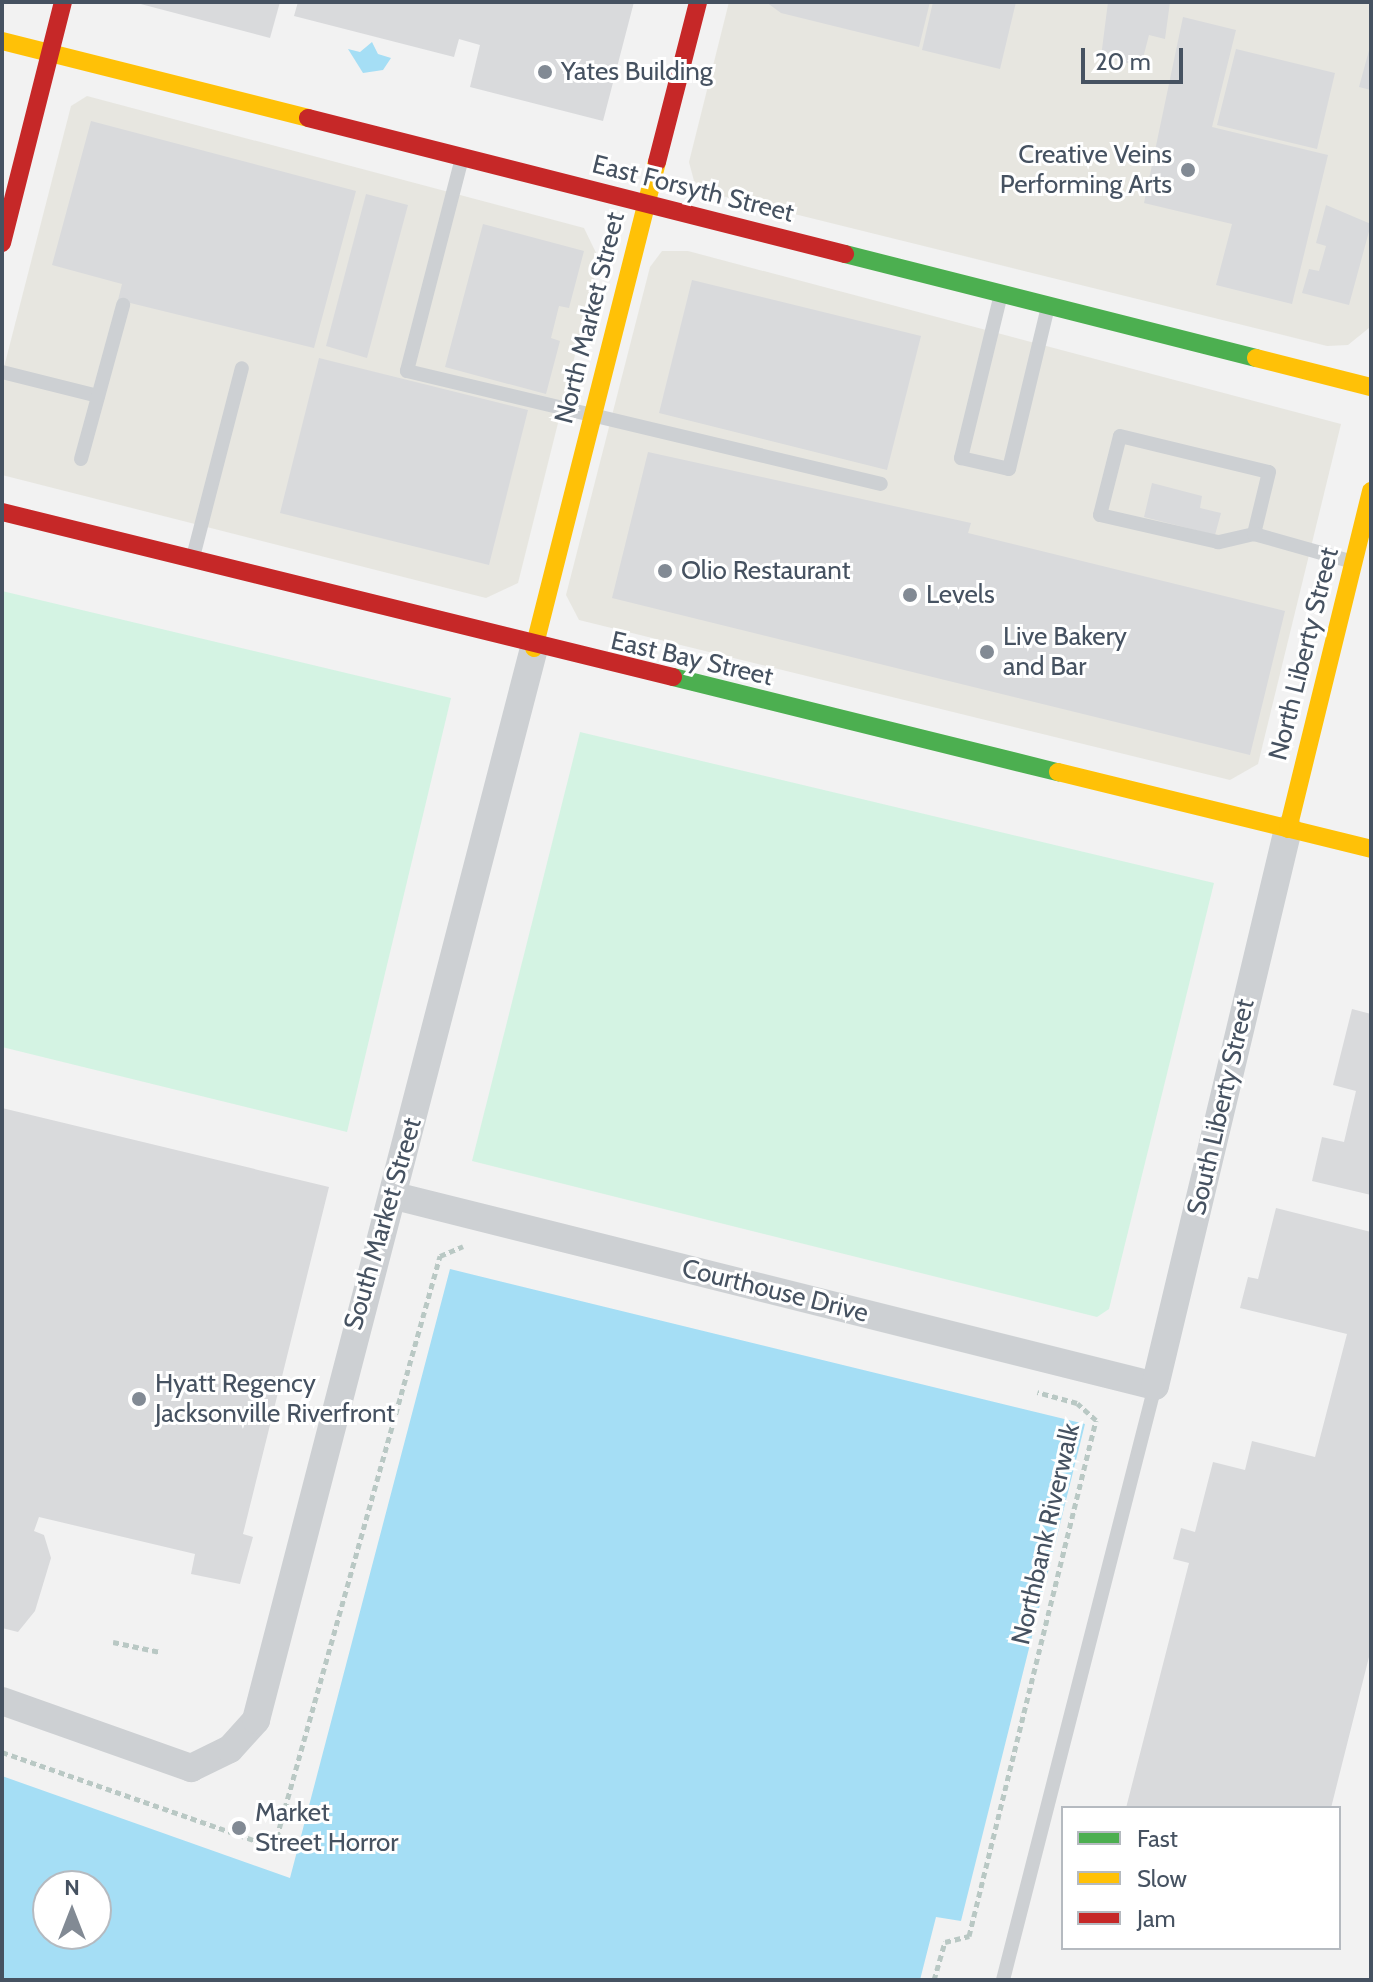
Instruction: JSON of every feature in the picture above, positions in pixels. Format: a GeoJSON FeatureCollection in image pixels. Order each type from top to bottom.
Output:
{"type":"FeatureCollection","features":[{"type":"Feature","properties":{"kind":"street"},"geometry":{"type":"LineString","coordinates":[[2,243],[63,2]]}},
{"type":"Feature","properties":{"kind":"street","name":"North Market Street"},"geometry":{"type":"LineString","coordinates":[[534,648],[698,2]]}},
{"type":"Feature","properties":{"kind":"street","name":"East Forsyth Street"},"geometry":{"type":"LineString","coordinates":[[2,41],[1371,387]]}},
{"type":"Feature","properties":{"kind":"street","name":"North Liberty Street"},"geometry":{"type":"LineString","coordinates":[[1288,829],[1371,491]]}},
{"type":"Feature","properties":{"kind":"street","name":"East Bay Street"},"geometry":{"type":"LineString","coordinates":[[2,512],[534,648],[1371,849]]}},
{"type":"Feature","properties":{"kind":"street","name":"South Market Street"},"geometry":{"type":"LineString","coordinates":[[2,1701],[191,1768],[230,1749],[256,1720],[362,1294],[395,1196],[534,648]]}},
{"type":"Feature","properties":{"kind":"street","name":"South Liberty Street"},"geometry":{"type":"LineString","coordinates":[[1155,1386],[1288,829]]}},
{"type":"Feature","properties":{"kind":"street","name":"Courthouse Drive"},"geometry":{"type":"LineString","coordinates":[[395,1196],[1155,1386]]}},
{"type":"Feature","properties":{"kind":"lane"},"geometry":{"type":"LineString","coordinates":[[462,158],[407,371],[591,418],[881,484]]}},
{"type":"Feature","properties":{"kind":"lane"},"geometry":{"type":"LineString","coordinates":[[1001,294],[961,458],[1009,469],[1048,306]]}},
{"type":"Feature","properties":{"kind":"lane"},"geometry":{"type":"LineString","coordinates":[[81,459],[123,305]]}},
{"type":"Feature","properties":{"kind":"lane"},"geometry":{"type":"LineString","coordinates":[[192,561],[242,368]]}},
{"type":"Feature","properties":{"kind":"lane"},"geometry":{"type":"LineString","coordinates":[[2,372],[98,396]]}},
{"type":"Feature","properties":{"kind":"lane"},"geometry":{"type":"LineString","coordinates":[[1254,534],[1269,472],[1120,436],[1100,515],[1218,542],[1254,534],[1353,562]]}},
{"type":"Feature","properties":{"kind":"lane"},"geometry":{"type":"LineString","coordinates":[[1003,1980],[1155,1386]]}},
{"type":"Feature","properties":{"kind":"path"},"geometry":{"type":"LineString","coordinates":[[440,1256],[471,1242]]}},
{"type":"Feature","properties":{"kind":"path","name":"Northbank Riverwalk"},"geometry":{"type":"LineString","coordinates":[[934,1980],[945,1942],[969,1936],[1096,1420],[1077,1403],[1032,1391]]}},
{"type":"Feature","properties":{"kind":"path"},"geometry":{"type":"LineString","coordinates":[[113,1642],[160,1652]]}},
{"type":"Feature","properties":{"kind":"shaded area"},"geometry":{"type":"Polygon","coordinates":[[[729,2],[1371,2],[1369,328],[1348,345],[1327,346],[710,193],[694,181],[689,162],[729,2]]]}},
{"type":"Feature","properties":{"kind":"shaded area"},"geometry":{"type":"Polygon","coordinates":[[[87,96],[584,228],[599,259],[518,583],[486,598],[2,475],[2,375],[71,106],[87,96]]]}},
{"type":"Feature","properties":{"kind":"shaded area"},"geometry":{"type":"Polygon","coordinates":[[[662,251],[688,251],[1341,424],[1258,764],[1230,780],[579,620],[566,595],[650,267],[662,251]]]}},
{"type":"Feature","properties":{"kind":"green space"},"geometry":{"type":"Polygon","coordinates":[[[2,591],[451,698],[347,1132],[2,1047],[2,591]]]}},
{"type":"Feature","properties":{"kind":"green space"},"geometry":{"type":"Polygon","coordinates":[[[580,732],[1214,883],[1109,1309],[1097,1317],[472,1161],[580,732]]]}},
{"type":"Feature","properties":{"kind":"water"},"geometry":{"type":"Polygon","coordinates":[[[372,42],[378,54],[391,58],[383,70],[363,73],[348,49],[360,52],[372,42]]]}},
{"type":"Feature","properties":{"kind":"water"},"geometry":{"type":"Polygon","coordinates":[[[450,1269],[1085,1424],[961,1921],[936,1917],[920,1980],[2,1980],[2,1776],[290,1878],[450,1269]]]}},
{"type":"Feature","properties":{"kind":"building"},"geometry":{"type":"Polygon","coordinates":[[[133,2],[280,2],[270,38],[133,2]]]}},
{"type":"Feature","properties":{"kind":"building","name":"Yates Building"},"geometry":{"type":"Polygon","coordinates":[[[298,2],[634,2],[603,121],[470,87],[480,45],[459,39],[454,57],[294,16],[298,2]]]}},
{"type":"Feature","properties":{"kind":"building"},"geometry":{"type":"Polygon","coordinates":[[[766,2],[930,2],[919,47],[781,13],[766,2]]]}},
{"type":"Feature","properties":{"kind":"building"},"geometry":{"type":"Polygon","coordinates":[[[933,2],[1016,2],[1000,69],[922,50],[933,2]]]}},
{"type":"Feature","properties":{"kind":"building"},"geometry":{"type":"Polygon","coordinates":[[[1108,2],[1170,2],[1165,39],[1149,35],[1141,66],[1101,57],[1108,2]]]}},
{"type":"Feature","properties":{"kind":"building"},"geometry":{"type":"Polygon","coordinates":[[[1183,17],[1236,30],[1212,127],[1328,155],[1292,304],[1216,285],[1232,224],[1144,203],[1183,17]]]}},
{"type":"Feature","properties":{"kind":"building"},"geometry":{"type":"Polygon","coordinates":[[[1371,43],[1371,90],[1359,87],[1371,43]]]}},
{"type":"Feature","properties":{"kind":"building"},"geometry":{"type":"Polygon","coordinates":[[[1236,49],[1335,73],[1317,149],[1217,125],[1236,49]]]}},
{"type":"Feature","properties":{"kind":"building"},"geometry":{"type":"Polygon","coordinates":[[[91,121],[356,191],[314,348],[118,300],[122,284],[52,265],[91,121]]]}},
{"type":"Feature","properties":{"kind":"building"},"geometry":{"type":"Polygon","coordinates":[[[366,194],[408,205],[367,358],[326,346],[366,194]]]}},
{"type":"Feature","properties":{"kind":"building"},"geometry":{"type":"Polygon","coordinates":[[[1326,205],[1371,224],[1349,305],[1302,293],[1309,269],[1319,271],[1326,246],[1316,243],[1326,205]]]}},
{"type":"Feature","properties":{"kind":"building"},"geometry":{"type":"Polygon","coordinates":[[[483,224],[584,251],[569,308],[559,306],[551,338],[560,341],[546,394],[445,367],[483,224]]]}},
{"type":"Feature","properties":{"kind":"building"},"geometry":{"type":"Polygon","coordinates":[[[692,280],[921,336],[887,470],[659,413],[692,280]]]}},
{"type":"Feature","properties":{"kind":"building"},"geometry":{"type":"Polygon","coordinates":[[[319,358],[528,410],[489,565],[280,513],[319,358]]]}},
{"type":"Feature","properties":{"kind":"building"},"geometry":{"type":"Polygon","coordinates":[[[648,452],[971,523],[968,533],[1285,611],[1250,755],[612,598],[648,452]]]}},
{"type":"Feature","properties":{"kind":"building"},"geometry":{"type":"Polygon","coordinates":[[[1152,483],[1202,496],[1200,508],[1221,513],[1215,535],[1144,517],[1152,483]]]}},
{"type":"Feature","properties":{"kind":"building"},"geometry":{"type":"Polygon","coordinates":[[[1352,1009],[1371,1014],[1371,1195],[1312,1181],[1322,1137],[1344,1142],[1356,1091],[1333,1085],[1352,1009]]]}},
{"type":"Feature","properties":{"kind":"building","name":"Hyatt Regency Jacksonville Riverfront"},"geometry":{"type":"Polygon","coordinates":[[[2,1108],[329,1187],[243,1534],[253,1537],[240,1584],[191,1574],[195,1554],[39,1517],[34,1531],[44,1535],[51,1558],[35,1611],[18,1632],[2,1628],[2,1108]]]}},
{"type":"Feature","properties":{"kind":"building"},"geometry":{"type":"Polygon","coordinates":[[[1276,1208],[1371,1232],[1371,1649],[1332,1806],[1127,1806],[1189,1563],[1173,1559],[1181,1528],[1195,1532],[1213,1462],[1245,1470],[1252,1441],[1315,1457],[1347,1334],[1240,1308],[1248,1277],[1258,1279],[1276,1208]]]}},
{"type":"Feature","properties":{"kind":"traffic: fast"},"geometry":{"type":"LineString","coordinates":[[845,254],[1256,358]]}},
{"type":"Feature","properties":{"kind":"traffic: fast"},"geometry":{"type":"LineString","coordinates":[[673,677],[1058,772]]}},
{"type":"Feature","properties":{"kind":"traffic: slow"},"geometry":{"type":"LineString","coordinates":[[2,41],[308,118]]}},
{"type":"Feature","properties":{"kind":"traffic: slow"},"geometry":{"type":"LineString","coordinates":[[534,648],[657,162]]}},
{"type":"Feature","properties":{"kind":"traffic: slow"},"geometry":{"type":"LineString","coordinates":[[1256,358],[1371,387]]}},
{"type":"Feature","properties":{"kind":"traffic: slow"},"geometry":{"type":"LineString","coordinates":[[1288,829],[1371,491]]}},
{"type":"Feature","properties":{"kind":"traffic: slow"},"geometry":{"type":"LineString","coordinates":[[1058,772],[1371,849]]}},
{"type":"Feature","properties":{"kind":"traffic: jam"},"geometry":{"type":"LineString","coordinates":[[2,243],[63,2]]}},
{"type":"Feature","properties":{"kind":"traffic: jam"},"geometry":{"type":"LineString","coordinates":[[657,162],[698,2]]}},
{"type":"Feature","properties":{"kind":"traffic: jam"},"geometry":{"type":"LineString","coordinates":[[308,118],[845,254]]}},
{"type":"Feature","properties":{"kind":"traffic: jam"},"geometry":{"type":"LineString","coordinates":[[2,512],[673,677]]}},
{"type":"Feature","properties":{"kind":"place","name":"Yates Building"},"geometry":{"type":"Point","coordinates":[545,72]}},
{"type":"Feature","properties":{"kind":"place","name":"Creative Veins Performing Arts"},"geometry":{"type":"Point","coordinates":[1188,170]}},
{"type":"Feature","properties":{"kind":"place","name":"Olio Restaurant"},"geometry":{"type":"Point","coordinates":[665,571]}},
{"type":"Feature","properties":{"kind":"place","name":"Levels"},"geometry":{"type":"Point","coordinates":[910,595]}},
{"type":"Feature","properties":{"kind":"place","name":"Live Bakery and Bar"},"geometry":{"type":"Point","coordinates":[987,652]}},
{"type":"Feature","properties":{"kind":"place","name":"Hyatt Regency Jacksonville Riverfront"},"geometry":{"type":"Point","coordinates":[139,1399]}},
{"type":"Feature","properties":{"kind":"place","name":"Market Street Horror"},"geometry":{"type":"Point","coordinates":[239,1828]}}]}
